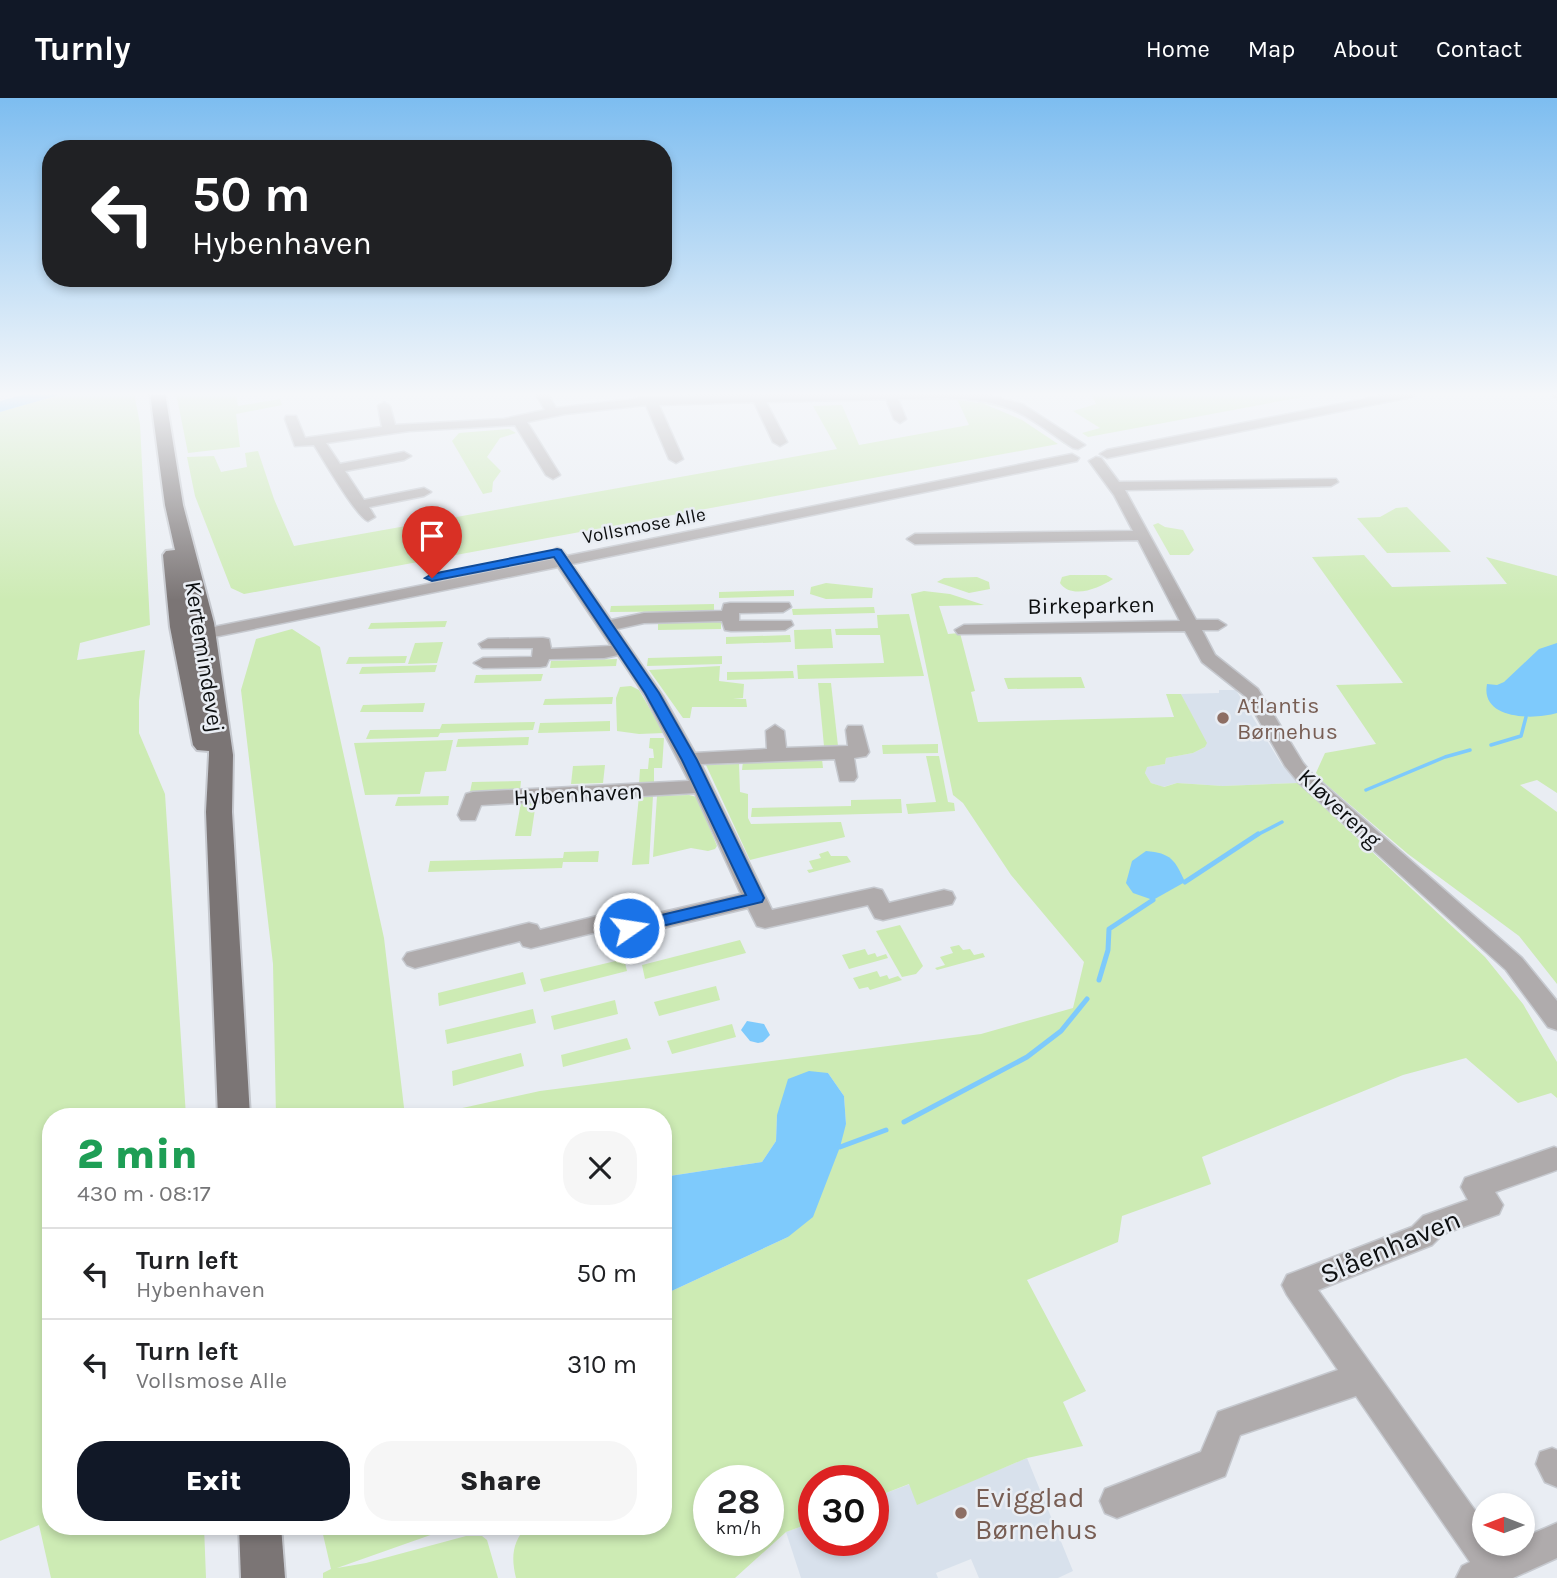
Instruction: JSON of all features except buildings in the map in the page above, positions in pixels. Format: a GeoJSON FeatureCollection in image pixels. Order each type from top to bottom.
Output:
{"type":"FeatureCollection","features":[{"type":"Feature","properties":{"kind":"main road","name":"Kertemindevej"},"geometry":{"type":"LineString","coordinates":[[167,462],[193,631],[221,755],[219,812],[234,1108]]}},
{"type":"Feature","properties":{"kind":"main road"},"geometry":{"type":"LineString","coordinates":[[261,1535],[264,1578]]}},
{"type":"Feature","properties":{"kind":"street"},"geometry":{"type":"LineString","coordinates":[[331,462],[363,511],[424,492]]}},
{"type":"Feature","properties":{"kind":"street"},"geometry":{"type":"LineString","coordinates":[[335,469],[372,462]]}},
{"type":"Feature","properties":{"kind":"street"},"geometry":{"type":"LineString","coordinates":[[543,462],[551,475]]}},
{"type":"Feature","properties":{"kind":"street","name":"Vollsmose Alle"},"geometry":{"type":"LineString","coordinates":[[193,631],[1024,462]]}},
{"type":"Feature","properties":{"kind":"street","name":"Kløvereng"},"geometry":{"type":"LineString","coordinates":[[1102,462],[1213,664],[1246,687],[1257,699],[1295,766],[1306,779],[1514,964],[1544,999],[1557,1020]]}},
{"type":"Feature","properties":{"kind":"street"},"geometry":{"type":"LineString","coordinates":[[1114,486],[1331,482]]}},
{"type":"Feature","properties":{"kind":"street"},"geometry":{"type":"LineString","coordinates":[[915,540],[1143,536]]}},
{"type":"Feature","properties":{"kind":"street"},"geometry":{"type":"LineString","coordinates":[[560,558],[652,693],[689,760],[765,920],[874,895],[883,912],[944,898]]}},
{"type":"Feature","properties":{"kind":"street"},"geometry":{"type":"LineString","coordinates":[[783,607],[730,608],[730,617],[731,626],[785,625]]}},
{"type":"Feature","properties":{"kind":"street"},"geometry":{"type":"LineString","coordinates":[[606,626],[644,618],[730,617]]}},
{"type":"Feature","properties":{"kind":"street","name":"Birkeparken"},"geometry":{"type":"LineString","coordinates":[[964,630],[1218,625]]}},
{"type":"Feature","properties":{"kind":"street"},"geometry":{"type":"LineString","coordinates":[[483,663],[540,662],[543,643],[488,644]]}},
{"type":"Feature","properties":{"kind":"street"},"geometry":{"type":"LineString","coordinates":[[541,654],[604,653],[622,649]]}},
{"type":"Feature","properties":{"kind":"street"},"geometry":{"type":"LineString","coordinates":[[689,760],[713,756],[859,752],[855,730]]}},
{"type":"Feature","properties":{"kind":"street"},"geometry":{"type":"LineString","coordinates":[[775,731],[776,754]]}},
{"type":"Feature","properties":{"kind":"street"},"geometry":{"type":"LineString","coordinates":[[844,753],[847,777]]}},
{"type":"Feature","properties":{"kind":"street","name":"Hybenhaven"},"geometry":{"type":"LineString","coordinates":[[468,816],[473,799],[523,798],[550,793],[683,789],[701,785]]}},
{"type":"Feature","properties":{"kind":"street"},"geometry":{"type":"LineString","coordinates":[[415,960],[529,931],[531,940],[626,917],[629,928],[756,898]]}},
{"type":"Feature","properties":{"kind":"street","name":"Slåenhaven"},"geometry":{"type":"LineString","coordinates":[[1554,1159],[1475,1187],[1489,1205],[1433,1224],[1422,1236],[1297,1285],[1362,1378],[1485,1573],[1557,1540]]}},
{"type":"Feature","properties":{"kind":"street"},"geometry":{"type":"LineString","coordinates":[[1117,1501],[1213,1464],[1229,1423],[1362,1378]]}},
{"type":"Feature","properties":{"kind":"shaded area","name":"Atlantis Børnehus"},"geometry":{"type":"Polygon","coordinates":[[[1219,690],[1236,690],[1282,765],[1298,783],[1223,786],[1177,783],[1163,787],[1151,783],[1145,773],[1146,767],[1165,764],[1166,758],[1193,753],[1205,747],[1206,743],[1181,694],[1219,693],[1219,690]]]}},
{"type":"Feature","properties":{"kind":"shaded area","name":"Evigglad Børnehus"},"geometry":{"type":"Polygon","coordinates":[[[1027,1458],[1073,1571],[1058,1578],[979,1578],[971,1559],[936,1573],[938,1578],[801,1578],[786,1532],[798,1528],[798,1556],[889,1556],[889,1492],[910,1484],[917,1504],[1027,1458]]]}},
{"type":"Feature","properties":{"kind":"green space"},"geometry":{"type":"Polygon","coordinates":[[[0,462],[142,462],[150,625],[80,643],[77,660],[145,650],[139,701],[139,733],[165,794],[185,1108],[42,1108],[42,1535],[204,1535],[206,1578],[51,1578],[39,1525],[0,1541],[0,462]]]}},
{"type":"Feature","properties":{"kind":"green space"},"geometry":{"type":"Polygon","coordinates":[[[188,462],[217,462],[221,472],[247,467],[246,462],[262,462],[294,546],[764,462],[960,462],[244,594],[231,588],[195,496],[188,462]]]}},
{"type":"Feature","properties":{"kind":"green space"},"geometry":{"type":"Polygon","coordinates":[[[464,462],[492,462],[501,471],[493,482],[492,492],[483,494],[464,462]]]}},
{"type":"Feature","properties":{"kind":"green space"},"geometry":{"type":"Polygon","coordinates":[[[1407,507],[1451,552],[1387,553],[1357,518],[1380,517],[1396,508],[1407,507]]]}},
{"type":"Feature","properties":{"kind":"green space"},"geometry":{"type":"Polygon","coordinates":[[[1158,523],[1183,530],[1194,550],[1189,555],[1170,555],[1153,525],[1158,523]]]}},
{"type":"Feature","properties":{"kind":"green space"},"geometry":{"type":"Polygon","coordinates":[[[1364,555],[1392,587],[1507,584],[1486,557],[1557,576],[1557,793],[1537,780],[1520,785],[1557,812],[1557,984],[1519,936],[1408,854],[1315,775],[1325,753],[1376,744],[1336,685],[1403,683],[1312,557],[1364,555]]]}},
{"type":"Feature","properties":{"kind":"green space"},"geometry":{"type":"Polygon","coordinates":[[[1106,575],[1113,579],[1093,589],[1078,592],[1065,588],[1060,583],[1062,577],[1106,575]]]}},
{"type":"Feature","properties":{"kind":"green space"},"geometry":{"type":"Polygon","coordinates":[[[977,577],[989,582],[990,589],[969,593],[937,582],[944,578],[977,577]]]}},
{"type":"Feature","properties":{"kind":"green space"},"geometry":{"type":"Polygon","coordinates":[[[826,583],[873,588],[872,598],[826,599],[810,594],[811,587],[826,583]]]}},
{"type":"Feature","properties":{"kind":"green space"},"geometry":{"type":"Polygon","coordinates":[[[794,590],[794,596],[719,598],[719,592],[794,590]]]}},
{"type":"Feature","properties":{"kind":"green space"},"geometry":{"type":"Polygon","coordinates":[[[924,591],[950,594],[984,605],[939,606],[948,634],[960,633],[975,691],[971,692],[978,722],[1174,717],[1166,694],[1181,694],[1207,743],[1193,753],[1166,758],[1165,764],[1147,767],[1145,773],[1151,783],[1164,787],[1177,783],[1223,786],[1298,783],[1485,957],[1523,1004],[1557,1062],[1557,1098],[1551,1093],[1518,1103],[1466,1058],[1403,1075],[1202,1157],[1211,1184],[1122,1216],[1118,1242],[1027,1280],[1086,1391],[1063,1402],[1083,1446],[1027,1458],[917,1505],[909,1484],[889,1492],[889,1465],[798,1465],[798,1528],[784,1534],[784,1465],[693,1465],[693,1556],[759,1556],[735,1578],[516,1578],[514,1550],[520,1535],[672,1535],[672,1291],[788,1237],[846,1124],[844,1096],[828,1073],[777,1115],[776,1141],[762,1162],[672,1176],[672,1108],[462,1108],[540,1091],[981,1034],[1073,1008],[1084,962],[1011,875],[963,803],[953,795],[911,594],[924,591]]]}},
{"type":"Feature","properties":{"kind":"green space"},"geometry":{"type":"Polygon","coordinates":[[[714,604],[714,611],[610,612],[611,606],[714,604]]]}},
{"type":"Feature","properties":{"kind":"green space"},"geometry":{"type":"Polygon","coordinates":[[[874,607],[875,613],[793,615],[792,609],[874,607]]]}},
{"type":"Feature","properties":{"kind":"green space"},"geometry":{"type":"Polygon","coordinates":[[[909,614],[924,676],[798,679],[797,665],[884,663],[880,635],[836,635],[835,629],[878,628],[877,615],[909,614]]]}},
{"type":"Feature","properties":{"kind":"green space"},"geometry":{"type":"Polygon","coordinates":[[[447,621],[445,627],[368,629],[371,623],[447,621]]]}},
{"type":"Feature","properties":{"kind":"green space"},"geometry":{"type":"Polygon","coordinates":[[[721,621],[721,629],[658,630],[658,623],[721,621]]]}},
{"type":"Feature","properties":{"kind":"green space"},"geometry":{"type":"Polygon","coordinates":[[[292,629],[320,647],[384,938],[404,1108],[276,1108],[273,964],[241,690],[256,639],[292,629]]]}},
{"type":"Feature","properties":{"kind":"green space"},"geometry":{"type":"Polygon","coordinates":[[[831,629],[833,648],[795,649],[794,630],[831,629]]]}},
{"type":"Feature","properties":{"kind":"green space"},"geometry":{"type":"Polygon","coordinates":[[[790,635],[791,642],[726,644],[726,637],[790,635]]]}},
{"type":"Feature","properties":{"kind":"green space"},"geometry":{"type":"Polygon","coordinates":[[[443,642],[437,663],[408,664],[415,643],[443,642]]]}},
{"type":"Feature","properties":{"kind":"green space"},"geometry":{"type":"Polygon","coordinates":[[[407,656],[405,663],[346,664],[349,657],[407,656]]]}},
{"type":"Feature","properties":{"kind":"green space"},"geometry":{"type":"Polygon","coordinates":[[[722,656],[722,664],[647,666],[648,658],[722,656]]]}},
{"type":"Feature","properties":{"kind":"green space"},"geometry":{"type":"Polygon","coordinates":[[[617,659],[616,666],[550,668],[551,661],[617,659]]]}},
{"type":"Feature","properties":{"kind":"green space"},"geometry":{"type":"Polygon","coordinates":[[[437,665],[435,672],[359,674],[362,667],[437,665]]]}},
{"type":"Feature","properties":{"kind":"green space"},"geometry":{"type":"Polygon","coordinates":[[[720,666],[719,681],[744,684],[743,698],[733,699],[746,699],[747,707],[692,707],[690,718],[683,718],[649,670],[720,666]]]}},
{"type":"Feature","properties":{"kind":"green space"},"geometry":{"type":"Polygon","coordinates":[[[793,671],[794,678],[727,680],[727,672],[793,671]]]}},
{"type":"Feature","properties":{"kind":"green space"},"geometry":{"type":"Polygon","coordinates":[[[543,674],[541,681],[474,683],[476,675],[543,674]]]}},
{"type":"Feature","properties":{"kind":"green space"},"geometry":{"type":"Polygon","coordinates":[[[1081,677],[1085,688],[1008,689],[1004,678],[1081,677]]]}},
{"type":"Feature","properties":{"kind":"green space"},"geometry":{"type":"Polygon","coordinates":[[[818,683],[831,683],[838,746],[824,746],[818,683]]]}},
{"type":"Feature","properties":{"kind":"green space"},"geometry":{"type":"Polygon","coordinates":[[[631,686],[639,690],[664,733],[617,731],[616,698],[620,687],[631,686]]]}},
{"type":"Feature","properties":{"kind":"green space"},"geometry":{"type":"Polygon","coordinates":[[[613,697],[612,704],[543,705],[545,699],[613,697]]]}},
{"type":"Feature","properties":{"kind":"green space"},"geometry":{"type":"Polygon","coordinates":[[[425,703],[423,712],[360,712],[363,705],[425,703]]]}},
{"type":"Feature","properties":{"kind":"green space"},"geometry":{"type":"Polygon","coordinates":[[[610,721],[610,731],[538,733],[540,723],[610,721]]]}},
{"type":"Feature","properties":{"kind":"green space"},"geometry":{"type":"Polygon","coordinates":[[[535,722],[533,730],[366,739],[370,730],[440,729],[442,724],[535,722]]]}},
{"type":"Feature","properties":{"kind":"green space"},"geometry":{"type":"Polygon","coordinates":[[[529,737],[528,745],[456,747],[458,739],[529,737]]]}},
{"type":"Feature","properties":{"kind":"green space"},"geometry":{"type":"Polygon","coordinates":[[[650,738],[664,738],[662,768],[654,768],[654,784],[639,784],[640,769],[648,769],[649,758],[654,758],[653,749],[649,748],[650,738]]]}},
{"type":"Feature","properties":{"kind":"green space"},"geometry":{"type":"Polygon","coordinates":[[[453,740],[446,771],[425,772],[420,794],[365,795],[354,743],[453,740]]]}},
{"type":"Feature","properties":{"kind":"green space"},"geometry":{"type":"Polygon","coordinates":[[[938,744],[938,753],[883,754],[882,745],[938,744]]]}},
{"type":"Feature","properties":{"kind":"green space"},"geometry":{"type":"Polygon","coordinates":[[[926,756],[939,756],[948,802],[954,803],[955,811],[908,814],[906,804],[936,802],[926,756]]]}},
{"type":"Feature","properties":{"kind":"green space"},"geometry":{"type":"Polygon","coordinates":[[[822,759],[823,768],[742,770],[743,761],[822,759]]]}},
{"type":"Feature","properties":{"kind":"green space"},"geometry":{"type":"Polygon","coordinates":[[[739,764],[740,792],[748,794],[748,818],[751,824],[841,822],[845,837],[750,860],[706,765],[739,764]]]}},
{"type":"Feature","properties":{"kind":"green space"},"geometry":{"type":"Polygon","coordinates":[[[605,765],[603,783],[571,784],[573,766],[605,765]]]}},
{"type":"Feature","properties":{"kind":"green space"},"geometry":{"type":"Polygon","coordinates":[[[521,781],[520,791],[470,792],[472,782],[521,781]]]}},
{"type":"Feature","properties":{"kind":"green space"},"geometry":{"type":"Polygon","coordinates":[[[449,796],[448,805],[395,806],[398,797],[449,796]]]}},
{"type":"Feature","properties":{"kind":"green space"},"geometry":{"type":"Polygon","coordinates":[[[639,796],[653,796],[649,864],[632,865],[639,796]]]}},
{"type":"Feature","properties":{"kind":"green space"},"geometry":{"type":"Polygon","coordinates":[[[657,796],[697,797],[717,846],[708,851],[691,848],[653,857],[657,796]]]}},
{"type":"Feature","properties":{"kind":"green space"},"geometry":{"type":"Polygon","coordinates":[[[901,799],[902,813],[751,817],[752,808],[851,806],[851,800],[901,799]]]}},
{"type":"Feature","properties":{"kind":"green space"},"geometry":{"type":"Polygon","coordinates":[[[521,802],[536,802],[531,836],[515,836],[521,802]]]}},
{"type":"Feature","properties":{"kind":"green space"},"geometry":{"type":"Polygon","coordinates":[[[599,851],[598,862],[563,862],[562,868],[428,872],[430,861],[563,858],[564,852],[599,851]]]}},
{"type":"Feature","properties":{"kind":"green space"},"geometry":{"type":"Polygon","coordinates":[[[828,851],[831,856],[847,856],[851,862],[809,873],[807,870],[813,869],[809,861],[821,858],[819,854],[828,851]]]}},
{"type":"Feature","properties":{"kind":"green space"},"geometry":{"type":"Polygon","coordinates":[[[900,925],[923,966],[916,974],[902,977],[876,931],[900,925]]]}},
{"type":"Feature","properties":{"kind":"green space"},"geometry":{"type":"Polygon","coordinates":[[[740,940],[746,953],[645,979],[642,965],[740,940]]]}},
{"type":"Feature","properties":{"kind":"green space"},"geometry":{"type":"Polygon","coordinates":[[[959,945],[963,950],[970,949],[974,955],[983,953],[985,957],[937,970],[935,968],[945,965],[940,957],[953,953],[950,947],[959,945]]]}},
{"type":"Feature","properties":{"kind":"green space"},"geometry":{"type":"Polygon","coordinates":[[[865,949],[868,955],[875,953],[877,957],[886,954],[888,958],[849,969],[842,955],[865,949]]]}},
{"type":"Feature","properties":{"kind":"green space"},"geometry":{"type":"Polygon","coordinates":[[[624,959],[627,971],[544,992],[540,979],[624,959]]]}},
{"type":"Feature","properties":{"kind":"green space"},"geometry":{"type":"Polygon","coordinates":[[[877,971],[880,977],[887,975],[889,979],[898,976],[902,980],[870,990],[868,987],[859,989],[853,978],[877,971]]]}},
{"type":"Feature","properties":{"kind":"green space"},"geometry":{"type":"Polygon","coordinates":[[[523,972],[526,984],[439,1006],[438,993],[523,972]]]}},
{"type":"Feature","properties":{"kind":"green space"},"geometry":{"type":"Polygon","coordinates":[[[716,986],[720,1000],[659,1016],[654,1002],[716,986]]]}},
{"type":"Feature","properties":{"kind":"green space"},"geometry":{"type":"Polygon","coordinates":[[[615,1000],[618,1014],[554,1030],[551,1016],[615,1000]]]}},
{"type":"Feature","properties":{"kind":"green space"},"geometry":{"type":"Polygon","coordinates":[[[533,1009],[536,1023],[447,1044],[445,1030],[533,1009]]]}},
{"type":"Feature","properties":{"kind":"green space"},"geometry":{"type":"Polygon","coordinates":[[[732,1024],[736,1037],[672,1054],[667,1041],[732,1024]]]}},
{"type":"Feature","properties":{"kind":"green space"},"geometry":{"type":"Polygon","coordinates":[[[627,1038],[631,1049],[563,1067],[561,1055],[627,1038]]]}},
{"type":"Feature","properties":{"kind":"green space"},"geometry":{"type":"Polygon","coordinates":[[[521,1053],[524,1066],[453,1086],[452,1071],[521,1053]]]}},
{"type":"Feature","properties":{"kind":"green space"},"geometry":{"type":"Polygon","coordinates":[[[323,1535],[430,1535],[337,1568],[366,1563],[466,1536],[482,1536],[487,1540],[498,1578],[323,1578],[323,1573],[331,1569],[323,1535]]]}},
{"type":"Feature","properties":{"kind":"water"},"geometry":{"type":"Polygon","coordinates":[[[1557,643],[1557,713],[1511,715],[1492,705],[1487,696],[1487,684],[1497,685],[1504,682],[1539,649],[1557,643]]]}},
{"type":"Feature","properties":{"kind":"water"},"geometry":{"type":"Polygon","coordinates":[[[1146,851],[1171,859],[1185,882],[1153,900],[1133,893],[1126,883],[1132,861],[1146,851]]]}},
{"type":"Feature","properties":{"kind":"water"},"geometry":{"type":"Polygon","coordinates":[[[747,1021],[764,1024],[770,1035],[763,1042],[750,1041],[741,1030],[747,1021]]]}},
{"type":"Feature","properties":{"kind":"water"},"geometry":{"type":"Polygon","coordinates":[[[809,1071],[828,1073],[844,1096],[846,1124],[813,1217],[788,1237],[672,1291],[672,1176],[762,1162],[776,1141],[777,1115],[788,1079],[809,1071]]]}},
{"type":"Feature","properties":{"kind":"waterway"},"geometry":{"type":"LineString","coordinates":[[1491,745],[1521,736],[1526,717]]}},
{"type":"Feature","properties":{"kind":"waterway"},"geometry":{"type":"LineString","coordinates":[[1366,790],[1445,757],[1470,750]]}},
{"type":"Feature","properties":{"kind":"waterway"},"geometry":{"type":"LineString","coordinates":[[1255,836],[1282,822]]}},
{"type":"Feature","properties":{"kind":"waterway"},"geometry":{"type":"LineString","coordinates":[[1185,882],[1258,834]]}},
{"type":"Feature","properties":{"kind":"waterway"},"geometry":{"type":"LineString","coordinates":[[1099,980],[1108,950],[1109,929],[1153,900]]}},
{"type":"Feature","properties":{"kind":"waterway"},"geometry":{"type":"LineString","coordinates":[[904,1122],[1027,1057],[1061,1031],[1087,999]]}},
{"type":"Feature","properties":{"kind":"waterway"},"geometry":{"type":"LineString","coordinates":[[840,1147],[886,1130]]}},
{"type":"Feature","properties":{"kind":"place","name":"Atlantis Børnehus"},"geometry":{"type":"Point","coordinates":[1223,718]}},
{"type":"Feature","properties":{"kind":"place","name":"Evigglad Børnehus"},"geometry":{"type":"Point","coordinates":[961,1513]}},
{"type":"Feature","properties":{"kind":"route"},"geometry":{"type":"LineString","coordinates":[[432,578],[557,553],[652,693],[689,760],[756,898],[629,928]]}}]}
